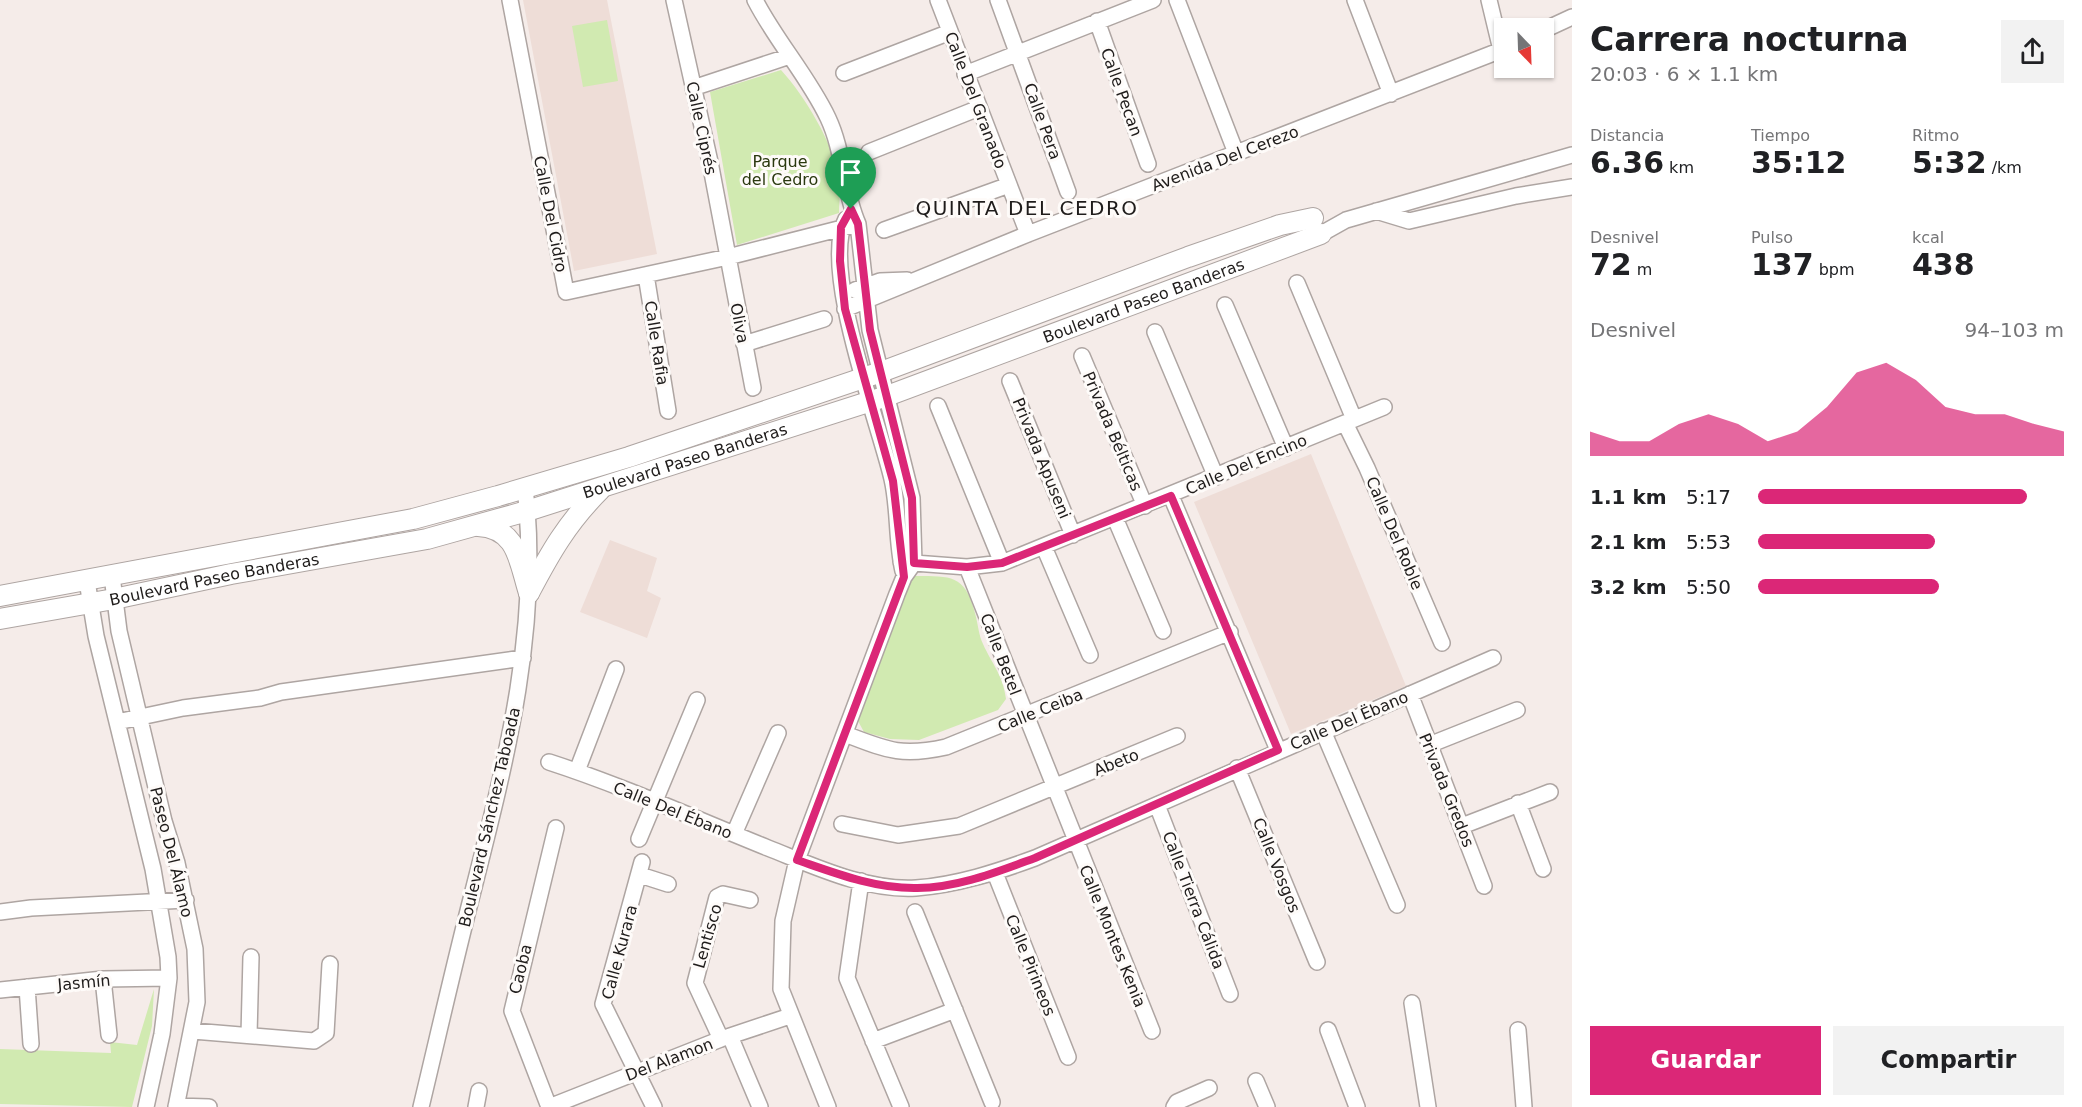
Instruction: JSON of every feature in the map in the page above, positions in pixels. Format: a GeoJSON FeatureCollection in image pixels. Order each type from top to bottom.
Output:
{"type":"FeatureCollection","features":[{"type":"Feature","properties":{"kind":"main road","name":"Boulevard Paseo Banderas"},"geometry":{"type":"LineString","coordinates":[[0,596],[413,519],[525,488],[629,457],[872,375],[1280,225],[1317,226]]}},
{"type":"Feature","properties":{"kind":"main road","name":"Boulevard Paseo Banderas"},"geometry":{"type":"LineString","coordinates":[[0,619],[90,604],[231,574],[427,539],[527,511],[879,399],[1317,226]]}},
{"type":"Feature","properties":{"kind":"main road"},"geometry":{"type":"LineString","coordinates":[[529,593],[560,536],[574,516],[604,487]]}},
{"type":"Feature","properties":{"kind":"main road"},"geometry":{"type":"LineString","coordinates":[[474,526],[495,527],[507,536],[516,549],[529,593]]}},
{"type":"Feature","properties":{"kind":"street","name":"Calle Del Cidro"},"geometry":{"type":"LineString","coordinates":[[510,0],[566,292],[728,257],[858,224]]}},
{"type":"Feature","properties":{"kind":"street","name":"Calle Ciprés"},"geometry":{"type":"LineString","coordinates":[[674,0],[728,257]]}},
{"type":"Feature","properties":{"kind":"street"},"geometry":{"type":"LineString","coordinates":[[755,0],[819,102],[836,139],[851,209],[858,224],[872,375]]}},
{"type":"Feature","properties":{"kind":"street","name":"Calle Del Granado"},"geometry":{"type":"LineString","coordinates":[[938,0],[1028,234]]}},
{"type":"Feature","properties":{"kind":"street","name":"Calle Pera"},"geometry":{"type":"LineString","coordinates":[[998,0],[1068,192]]}},
{"type":"Feature","properties":{"kind":"street"},"geometry":{"type":"LineString","coordinates":[[965,74],[1017,51],[1153,0]]}},
{"type":"Feature","properties":{"kind":"street"},"geometry":{"type":"LineString","coordinates":[[1177,0],[1236,153]]}},
{"type":"Feature","properties":{"kind":"street"},"geometry":{"type":"LineString","coordinates":[[1355,0],[1391,94]]}},
{"type":"Feature","properties":{"kind":"street"},"geometry":{"type":"LineString","coordinates":[[1489,0],[1494,18]]}},
{"type":"Feature","properties":{"kind":"street"},"geometry":{"type":"LineString","coordinates":[[1554,25],[1572,17]]}},
{"type":"Feature","properties":{"kind":"street","name":"Calle Pecan"},"geometry":{"type":"LineString","coordinates":[[1097,21],[1148,164]]}},
{"type":"Feature","properties":{"kind":"street"},"geometry":{"type":"LineString","coordinates":[[844,73],[950,32]]}},
{"type":"Feature","properties":{"kind":"street","name":"Avenida Del Cerezo"},"geometry":{"type":"LineString","coordinates":[[844,302],[864,294],[880,281],[913,280],[1494,54]]}},
{"type":"Feature","properties":{"kind":"street"},"geometry":{"type":"LineString","coordinates":[[693,88],[790,56]]}},
{"type":"Feature","properties":{"kind":"street"},"geometry":{"type":"LineString","coordinates":[[869,152],[978,108]]}},
{"type":"Feature","properties":{"kind":"street","name":"Boulevard Paseo Banderas"},"geometry":{"type":"LineString","coordinates":[[1317,226],[1346,220],[1572,155]]}},
{"type":"Feature","properties":{"kind":"street"},"geometry":{"type":"LineString","coordinates":[[884,230],[1009,184]]}},
{"type":"Feature","properties":{"kind":"street"},"geometry":{"type":"LineString","coordinates":[[1376,211],[1408,222],[1516,196],[1572,187]]}},
{"type":"Feature","properties":{"kind":"street"},"geometry":{"type":"LineString","coordinates":[[828,1107],[781,989],[780,955],[783,921],[797,860],[906,567],[879,399],[844,302],[841,227],[851,209]]}},
{"type":"Feature","properties":{"kind":"street","name":"Oliva"},"geometry":{"type":"LineString","coordinates":[[728,257],[753,388]]}},
{"type":"Feature","properties":{"kind":"street","name":"Calle Rafia"},"geometry":{"type":"LineString","coordinates":[[646,275],[668,411]]}},
{"type":"Feature","properties":{"kind":"street","name":"Calle Del Roble"},"geometry":{"type":"LineString","coordinates":[[1297,283],[1367,468],[1442,643]]}},
{"type":"Feature","properties":{"kind":"street"},"geometry":{"type":"LineString","coordinates":[[1225,305],[1286,448]]}},
{"type":"Feature","properties":{"kind":"street"},"geometry":{"type":"LineString","coordinates":[[744,344],[825,319]]}},
{"type":"Feature","properties":{"kind":"street"},"geometry":{"type":"LineString","coordinates":[[1155,332],[1216,477]]}},
{"type":"Feature","properties":{"kind":"street","name":"Privada Bélticas"},"geometry":{"type":"LineString","coordinates":[[1082,356],[1145,506]]}},
{"type":"Feature","properties":{"kind":"street","name":"Privada Apuseni"},"geometry":{"type":"LineString","coordinates":[[1010,381],[1073,535]]}},
{"type":"Feature","properties":{"kind":"street"},"geometry":{"type":"LineString","coordinates":[[938,406],[1002,563]]}},
{"type":"Feature","properties":{"kind":"street","name":"Calle Del Encino"},"geometry":{"type":"LineString","coordinates":[[906,567],[967,567],[1002,563],[1171,496],[1384,407]]}},
{"type":"Feature","properties":{"kind":"street","name":"Boulevard Sánchez Taboada"},"geometry":{"type":"LineString","coordinates":[[421,1107],[500,788],[523,658],[529,593],[525,488]]}},
{"type":"Feature","properties":{"kind":"street"},"geometry":{"type":"LineString","coordinates":[[1171,496],[1278,750]]}},
{"type":"Feature","properties":{"kind":"street"},"geometry":{"type":"LineString","coordinates":[[1115,518],[1163,631]]}},
{"type":"Feature","properties":{"kind":"street"},"geometry":{"type":"LineString","coordinates":[[1044,547],[1090,656]]}},
{"type":"Feature","properties":{"kind":"street","name":"Calle Betel"},"geometry":{"type":"LineString","coordinates":[[967,567],[1075,841]]}},
{"type":"Feature","properties":{"kind":"street","name":"Paseo Del Álamo"},"geometry":{"type":"LineString","coordinates":[[112,576],[119,632],[164,821],[186,900],[196,961],[193,1031],[176,1107]]}},
{"type":"Feature","properties":{"kind":"street","name":"Paseo Del Álamo"},"geometry":{"type":"LineString","coordinates":[[87,581],[90,604],[117,722],[153,869],[160,903],[169,978],[162,1034],[146,1107]]}},
{"type":"Feature","properties":{"kind":"street","name":"Calle Ceiba"},"geometry":{"type":"LineString","coordinates":[[845,735],[897,753],[919,753],[946,747],[1230,632]]}},
{"type":"Feature","properties":{"kind":"street"},"geometry":{"type":"LineString","coordinates":[[117,722],[303,688],[523,658]]}},
{"type":"Feature","properties":{"kind":"street","name":"Calle Del Ëbano"},"geometry":{"type":"LineString","coordinates":[[995,873],[1157,806],[1237,768],[1492,658]]}},
{"type":"Feature","properties":{"kind":"street"},"geometry":{"type":"LineString","coordinates":[[577,771],[616,669]]}},
{"type":"Feature","properties":{"kind":"street","name":"Privada Gredos"},"geometry":{"type":"LineString","coordinates":[[1410,694],[1484,886]]}},
{"type":"Feature","properties":{"kind":"street"},"geometry":{"type":"LineString","coordinates":[[639,839],[697,700]]}},
{"type":"Feature","properties":{"kind":"street"},"geometry":{"type":"LineString","coordinates":[[1429,745],[1516,710]]}},
{"type":"Feature","properties":{"kind":"street"},"geometry":{"type":"LineString","coordinates":[[1323,731],[1397,904]]}},
{"type":"Feature","properties":{"kind":"street"},"geometry":{"type":"LineString","coordinates":[[734,834],[778,733]]}},
{"type":"Feature","properties":{"kind":"street","name":"Abeto"},"geometry":{"type":"LineString","coordinates":[[842,824],[898,835],[959,825],[1177,736]]}},
{"type":"Feature","properties":{"kind":"street","name":"Calle Del Ébano"},"geometry":{"type":"LineString","coordinates":[[549,762],[577,771],[797,860],[861,881],[914,888],[950,884],[995,873]]}},
{"type":"Feature","properties":{"kind":"street","name":"Calle Vosgos"},"geometry":{"type":"LineString","coordinates":[[1237,768],[1317,962]]}},
{"type":"Feature","properties":{"kind":"street"},"geometry":{"type":"LineString","coordinates":[[1462,826],[1550,792]]}},
{"type":"Feature","properties":{"kind":"street"},"geometry":{"type":"LineString","coordinates":[[1518,803],[1543,869]]}},
{"type":"Feature","properties":{"kind":"street","name":"Calle Tierra Cálida"},"geometry":{"type":"LineString","coordinates":[[1157,806],[1230,994]]}},
{"type":"Feature","properties":{"kind":"street","name":"Caoba"},"geometry":{"type":"LineString","coordinates":[[549,1107],[512,1011],[556,828]]}},
{"type":"Feature","properties":{"kind":"street","name":"Calle Montes Kenia"},"geometry":{"type":"LineString","coordinates":[[1075,841],[1152,1031]]}},
{"type":"Feature","properties":{"kind":"street"},"geometry":{"type":"LineString","coordinates":[[153,869],[177,863]]}},
{"type":"Feature","properties":{"kind":"street","name":"Calle Kurara"},"geometry":{"type":"LineString","coordinates":[[654,1107],[603,1001],[641,868],[668,884]]}},
{"type":"Feature","properties":{"kind":"street","name":"Calle Pirineos"},"geometry":{"type":"LineString","coordinates":[[995,873],[1068,1056]]}},
{"type":"Feature","properties":{"kind":"street"},"geometry":{"type":"LineString","coordinates":[[861,881],[847,978],[901,1107]]}},
{"type":"Feature","properties":{"kind":"street","name":"Lentisco"},"geometry":{"type":"LineString","coordinates":[[725,1038],[698,991],[696,976],[717,897],[723,894],[750,900]]}},
{"type":"Feature","properties":{"kind":"street"},"geometry":{"type":"LineString","coordinates":[[0,912],[31,908],[186,900]]}},
{"type":"Feature","properties":{"kind":"street"},"geometry":{"type":"LineString","coordinates":[[915,912],[992,1102]]}},
{"type":"Feature","properties":{"kind":"street"},"geometry":{"type":"LineString","coordinates":[[249,1035],[251,957]]}},
{"type":"Feature","properties":{"kind":"street"},"geometry":{"type":"LineString","coordinates":[[193,1031],[314,1041],[321,1038],[326,1033],[330,964]]}},
{"type":"Feature","properties":{"kind":"street","name":"Jasmín"},"geometry":{"type":"LineString","coordinates":[[0,990],[102,980],[169,978]]}},
{"type":"Feature","properties":{"kind":"street"},"geometry":{"type":"LineString","coordinates":[[102,980],[109,1035]]}},
{"type":"Feature","properties":{"kind":"street"},"geometry":{"type":"LineString","coordinates":[[27,987],[31,1044]]}},
{"type":"Feature","properties":{"kind":"street"},"geometry":{"type":"LineString","coordinates":[[1412,1003],[1428,1107]]}},
{"type":"Feature","properties":{"kind":"street"},"geometry":{"type":"LineString","coordinates":[[873,1041],[955,1010]]}},
{"type":"Feature","properties":{"kind":"street","name":"Del Alamon"},"geometry":{"type":"LineString","coordinates":[[549,1107],[725,1038],[790,1016]]}},
{"type":"Feature","properties":{"kind":"street"},"geometry":{"type":"LineString","coordinates":[[1328,1030],[1357,1107]]}},
{"type":"Feature","properties":{"kind":"street"},"geometry":{"type":"LineString","coordinates":[[1518,1030],[1524,1107]]}},
{"type":"Feature","properties":{"kind":"street"},"geometry":{"type":"LineString","coordinates":[[725,1038],[760,1107]]}},
{"type":"Feature","properties":{"kind":"street"},"geometry":{"type":"LineString","coordinates":[[1256,1081],[1267,1107]]}},
{"type":"Feature","properties":{"kind":"street"},"geometry":{"type":"LineString","coordinates":[[1174,1107],[1177,1101],[1209,1088]]}},
{"type":"Feature","properties":{"kind":"street"},"geometry":{"type":"LineString","coordinates":[[476,1107],[479,1091]]}},
{"type":"Feature","properties":{"kind":"street"},"geometry":{"type":"LineString","coordinates":[[176,1107],[209,1107]]}},
{"type":"Feature","properties":{"kind":"shaded area"},"geometry":{"type":"Polygon","coordinates":[[[523,0],[607,0],[657,254],[574,271],[523,0]]]}},
{"type":"Feature","properties":{"kind":"shaded area"},"geometry":{"type":"Polygon","coordinates":[[[1311,454],[1406,686],[1291,734],[1194,502],[1311,454]]]}},
{"type":"Feature","properties":{"kind":"shaded area"},"geometry":{"type":"Polygon","coordinates":[[[610,540],[657,558],[647,591],[661,598],[647,638],[580,612],[610,540]]]}},
{"type":"Feature","properties":{"kind":"green space"},"geometry":{"type":"Polygon","coordinates":[[[607,20],[618,81],[583,87],[572,26],[607,20]]]}},
{"type":"Feature","properties":{"kind":"green space","name":"Parque del Cedro"},"geometry":{"type":"Polygon","coordinates":[[[781,70],[809,107],[832,152],[840,180],[839,213],[737,245],[710,92],[781,70]]]}},
{"type":"Feature","properties":{"kind":"green space"},"geometry":{"type":"Polygon","coordinates":[[[913,576],[938,576],[955,580],[962,585],[972,603],[982,641],[1000,676],[1006,699],[998,710],[919,740],[890,739],[864,732],[858,721],[913,576]]]}},
{"type":"Feature","properties":{"kind":"green space"},"geometry":{"type":"Polygon","coordinates":[[[154,989],[152,1026],[132,1107],[0,1104],[0,1049],[111,1053],[110,1042],[137,1045],[154,989]]]}},
{"type":"Feature","properties":{"kind":"district","name":"QUINTA DEL CEDRO"},"geometry":{"type":"Point","coordinates":[1027,208]}},
{"type":"Feature","properties":{"kind":"route"},"geometry":{"type":"LineString","coordinates":[[851,209],[858,224],[863,287],[870,330],[912,498],[914,563],[967,567],[1002,563],[1171,496],[1278,750],[1157,806],[1035,858],[995,873],[950,884],[914,888],[861,881],[797,860],[904,577],[893,481],[851,338],[845,309],[840,261],[841,227],[851,209]]}}]}
